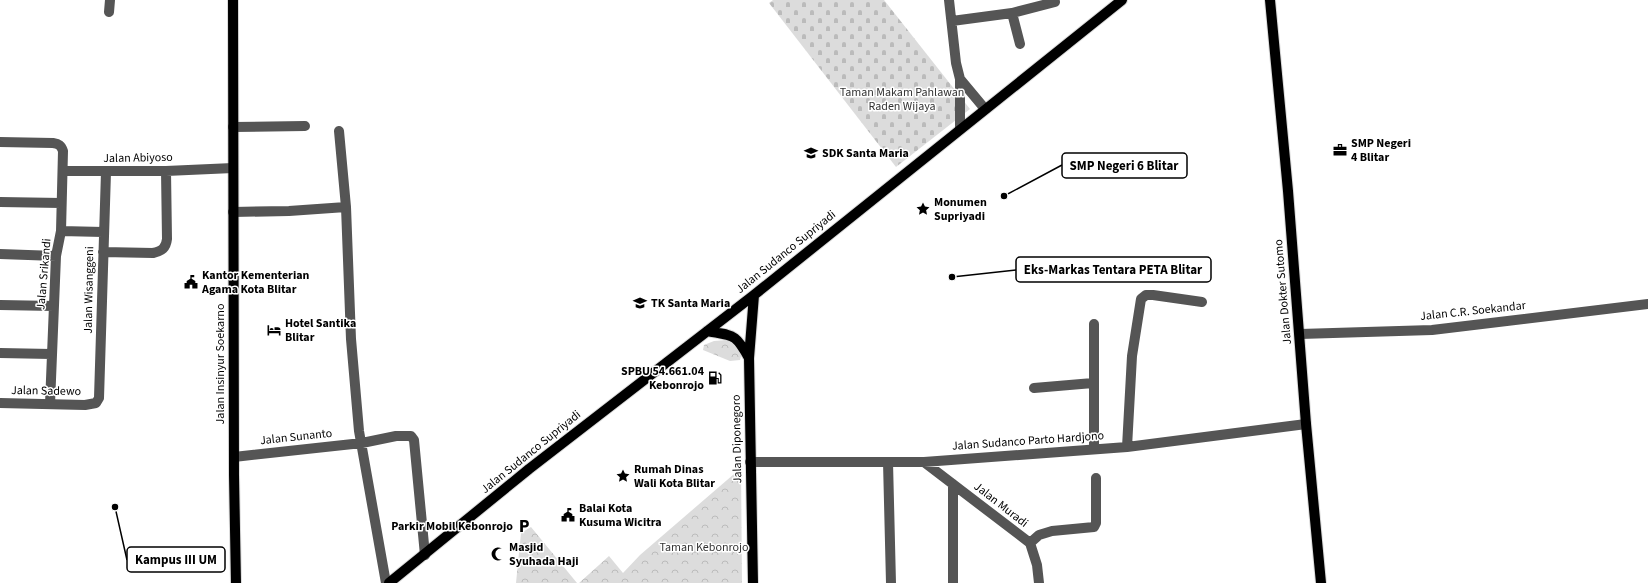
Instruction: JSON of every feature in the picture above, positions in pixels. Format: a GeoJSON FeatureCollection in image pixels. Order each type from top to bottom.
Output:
{"type":"FeatureCollection","features":[{"type":"Feature","properties":{"kind":"main road","name":"Jalan Insinyur Soekarno"},"geometry":{"type":"LineString","coordinates":[[233,0],[234,457],[236,583]]}},
{"type":"Feature","properties":{"kind":"main road","name":"Jalan Sudanco Supriyadi"},"geometry":{"type":"LineString","coordinates":[[389,583],[475,512],[754,295],[1122,0]]}},
{"type":"Feature","properties":{"kind":"main road","name":"Jalan Dokter Sutomo"},"geometry":{"type":"LineString","coordinates":[[1270,0],[1321,583]]}},
{"type":"Feature","properties":{"kind":"main road","name":"Jalan Diponegoro"},"geometry":{"type":"LineString","coordinates":[[753,583],[750,462],[750,358],[754,295]]}},
{"type":"Feature","properties":{"kind":"main road"},"geometry":{"type":"LineString","coordinates":[[707,331],[731,335],[739,340],[750,358]]}},
{"type":"Feature","properties":{"kind":"street"},"geometry":{"type":"LineString","coordinates":[[109,12],[110,0]]}},
{"type":"Feature","properties":{"kind":"street"},"geometry":{"type":"LineString","coordinates":[[949,0],[956,63],[960,78],[960,129]]}},
{"type":"Feature","properties":{"kind":"street"},"geometry":{"type":"LineString","coordinates":[[952,22],[1012,13],[1055,2]]}},
{"type":"Feature","properties":{"kind":"street"},"geometry":{"type":"LineString","coordinates":[[1012,13],[1020,44]]}},
{"type":"Feature","properties":{"kind":"street"},"geometry":{"type":"LineString","coordinates":[[960,78],[985,109]]}},
{"type":"Feature","properties":{"kind":"street"},"geometry":{"type":"LineString","coordinates":[[233,127],[305,126]]}},
{"type":"Feature","properties":{"kind":"street"},"geometry":{"type":"LineString","coordinates":[[339,131],[346,207],[351,339],[362,443],[386,583]]}},
{"type":"Feature","properties":{"kind":"street","name":"Jalan Srikandi"},"geometry":{"type":"LineString","coordinates":[[0,142],[53,143],[62,146],[63,151],[60,231],[56,256],[50,404]]}},
{"type":"Feature","properties":{"kind":"street","name":"Jalan Abiyoso"},"geometry":{"type":"LineString","coordinates":[[63,171],[166,171],[233,168]]}},
{"type":"Feature","properties":{"kind":"street"},"geometry":{"type":"LineString","coordinates":[[103,252],[153,253],[164,248],[167,239],[166,171]]}},
{"type":"Feature","properties":{"kind":"street","name":"Jalan Wisanggeni"},"geometry":{"type":"LineString","coordinates":[[92,405],[96,403],[99,398],[106,172]]}},
{"type":"Feature","properties":{"kind":"street"},"geometry":{"type":"LineString","coordinates":[[0,202],[61,203]]}},
{"type":"Feature","properties":{"kind":"street"},"geometry":{"type":"LineString","coordinates":[[233,212],[289,211],[346,207]]}},
{"type":"Feature","properties":{"kind":"street"},"geometry":{"type":"LineString","coordinates":[[60,231],[103,232]]}},
{"type":"Feature","properties":{"kind":"street"},"geometry":{"type":"LineString","coordinates":[[0,254],[56,256]]}},
{"type":"Feature","properties":{"kind":"street"},"geometry":{"type":"LineString","coordinates":[[1126,447],[1132,356],[1142,296],[1153,295],[1202,302]]}},
{"type":"Feature","properties":{"kind":"street","name":"Jalan C.R. Soekandar"},"geometry":{"type":"LineString","coordinates":[[1300,334],[1432,330],[1648,304]]}},
{"type":"Feature","properties":{"kind":"street"},"geometry":{"type":"LineString","coordinates":[[0,305],[54,306]]}},
{"type":"Feature","properties":{"kind":"street"},"geometry":{"type":"LineString","coordinates":[[1094,324],[1094,449]]}},
{"type":"Feature","properties":{"kind":"street"},"geometry":{"type":"LineString","coordinates":[[0,353],[51,354]]}},
{"type":"Feature","properties":{"kind":"street"},"geometry":{"type":"LineString","coordinates":[[1034,388],[1093,383]]}},
{"type":"Feature","properties":{"kind":"street","name":"Jalan Sadewo"},"geometry":{"type":"LineString","coordinates":[[0,403],[92,405]]}},
{"type":"Feature","properties":{"kind":"street","name":"Jalan Sudanco Parto Hardjono"},"geometry":{"type":"LineString","coordinates":[[750,462],[924,462],[1126,447],[1306,424]]}},
{"type":"Feature","properties":{"kind":"street","name":"Jalan Sunanto"},"geometry":{"type":"LineString","coordinates":[[234,457],[362,443],[404,435],[411,436],[414,440],[425,554]]}},
{"type":"Feature","properties":{"kind":"street"},"geometry":{"type":"LineString","coordinates":[[888,462],[891,583]]}},
{"type":"Feature","properties":{"kind":"street","name":"Jalan Muradi"},"geometry":{"type":"LineString","coordinates":[[924,462],[1030,543],[1037,564],[1040,583]]}},
{"type":"Feature","properties":{"kind":"street"},"geometry":{"type":"LineString","coordinates":[[1030,543],[1038,535],[1052,531],[1094,527],[1096,523],[1096,478]]}},
{"type":"Feature","properties":{"kind":"street"},"geometry":{"type":"LineString","coordinates":[[953,484],[953,583]]}},
{"type":"Feature","properties":{"kind":"green space","name":"Taman Makam Pahlawan Raden Wijaya"},"geometry":{"type":"Polygon","coordinates":[[[773,0],[884,0],[970,109],[896,167],[769,3],[773,0]]]}},
{"type":"Feature","properties":{"kind":"green space"},"geometry":{"type":"Polygon","coordinates":[[[727,340],[737,345],[741,349],[740,360],[730,361],[703,350],[704,345],[714,341],[727,340]]]}},
{"type":"Feature","properties":{"kind":"green space","name":"Taman Kebonrojo"},"geometry":{"type":"Polygon","coordinates":[[[741,468],[742,583],[579,583],[609,556],[623,573],[640,555],[741,468]]]}},
{"type":"Feature","properties":{"kind":"green space"},"geometry":{"type":"Polygon","coordinates":[[[531,527],[577,583],[516,583],[521,533],[531,527]]]}},
{"type":"Feature","properties":{"kind":"place","name":"SMP Negeri 4 Blitar"},"geometry":{"type":"Point","coordinates":[1340,150]}},
{"type":"Feature","properties":{"kind":"place","name":"SDK Santa Maria"},"geometry":{"type":"Point","coordinates":[811,153]}},
{"type":"Feature","properties":{"kind":"place","name":"SMP Negeri 6 Blitar"},"geometry":{"type":"Point","coordinates":[1004,196]}},
{"type":"Feature","properties":{"kind":"place","name":"Monumen Supriyadi"},"geometry":{"type":"Point","coordinates":[923,209]}},
{"type":"Feature","properties":{"kind":"place","name":"Eks-Markas Tentara PETA Blitar"},"geometry":{"type":"Point","coordinates":[952,277]}},
{"type":"Feature","properties":{"kind":"place","name":"Kantor Kementerian Agama Kota Blitar"},"geometry":{"type":"Point","coordinates":[191,282]}},
{"type":"Feature","properties":{"kind":"place","name":"TK Santa Maria"},"geometry":{"type":"Point","coordinates":[640,303]}},
{"type":"Feature","properties":{"kind":"place","name":"Hotel Santika Blitar"},"geometry":{"type":"Point","coordinates":[274,330]}},
{"type":"Feature","properties":{"kind":"place","name":"SPBU 54.661.04 Kebonrojo"},"geometry":{"type":"Point","coordinates":[715,378]}},
{"type":"Feature","properties":{"kind":"place","name":"Rumah Dinas Wali Kota Blitar"},"geometry":{"type":"Point","coordinates":[623,476]}},
{"type":"Feature","properties":{"kind":"place","name":"Kampus III UM"},"geometry":{"type":"Point","coordinates":[115,507]}},
{"type":"Feature","properties":{"kind":"place","name":"Balai Kota Kusuma Wicitra"},"geometry":{"type":"Point","coordinates":[568,515]}},
{"type":"Feature","properties":{"kind":"place","name":"Parkir Mobil Kebonrojo"},"geometry":{"type":"Point","coordinates":[524,526]}},
{"type":"Feature","properties":{"kind":"place","name":"Masjid Syuhada Haji"},"geometry":{"type":"Point","coordinates":[498,554]}}]}
